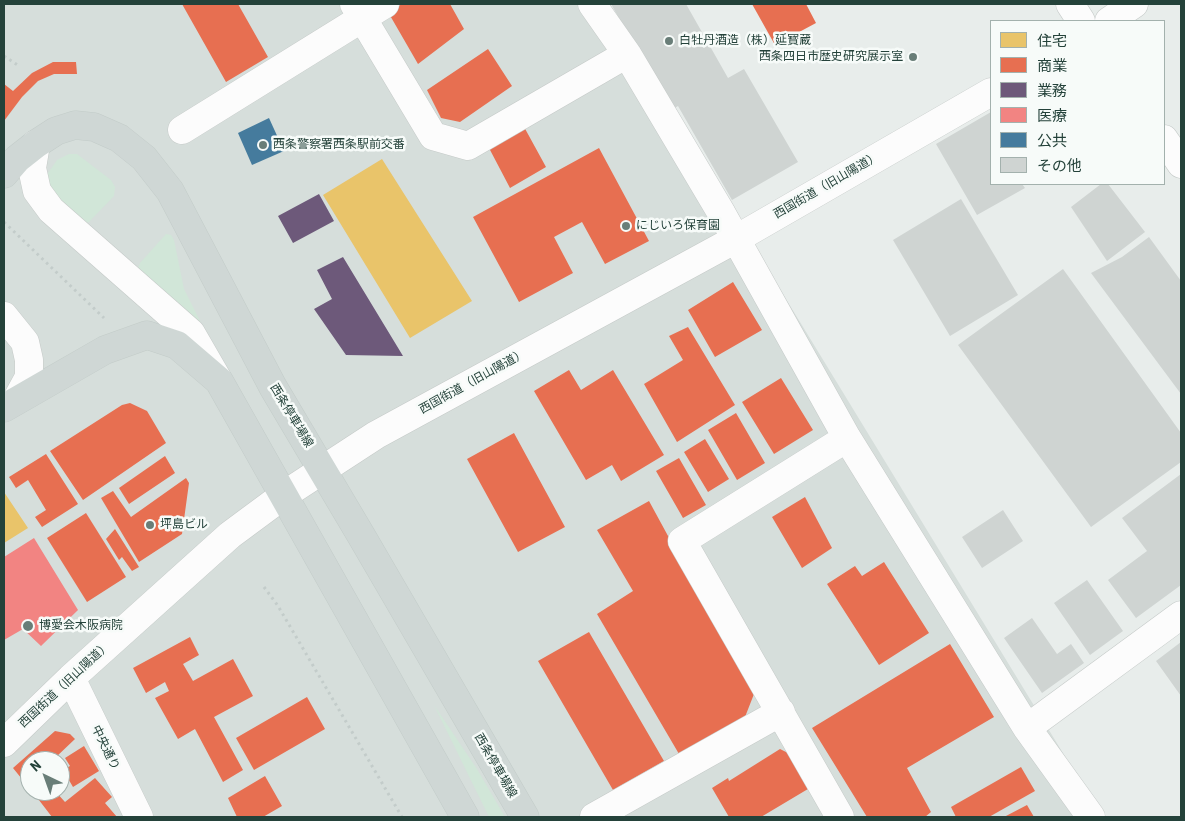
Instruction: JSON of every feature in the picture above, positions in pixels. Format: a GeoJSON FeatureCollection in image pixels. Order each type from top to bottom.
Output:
{"type":"FeatureCollection","features":[{"type":"Feature","properties":{"kind":"main road","name":"西条停車場線"},"geometry":{"type":"LineString","coordinates":[[4,174],[17,159],[36,144],[56,131],[75,125],[94,127],[119,138],[144,158],[170,191],[273,387],[525,817]]}},
{"type":"Feature","properties":{"kind":"main road"},"geometry":{"type":"LineString","coordinates":[[11,404],[105,350],[147,335],[177,345],[220,381],[465,817]]}},
{"type":"Feature","properties":{"kind":"street"},"geometry":{"type":"LineString","coordinates":[[592,4],[627,54],[736,239],[847,438],[1027,728],[1091,817]]}},
{"type":"Feature","properties":{"kind":"street"},"geometry":{"type":"LineString","coordinates":[[1070,4],[1079,20]]}},
{"type":"Feature","properties":{"kind":"street"},"geometry":{"type":"LineString","coordinates":[[1110,20],[1134,4]]}},
{"type":"Feature","properties":{"kind":"street"},"geometry":{"type":"LineString","coordinates":[[182,130],[367,8],[433,136],[468,146],[627,54]]}},
{"type":"Feature","properties":{"kind":"street","name":"西国街道（旧山陽道）"},"geometry":{"type":"LineString","coordinates":[[6,736],[230,535],[284,495],[322,470],[376,435],[736,239],[990,93]]}},
{"type":"Feature","properties":{"kind":"street"},"geometry":{"type":"LineString","coordinates":[[1165,141],[1181,164]]}},
{"type":"Feature","properties":{"kind":"street"},"geometry":{"type":"LineString","coordinates":[[36,144],[32,168],[37,191],[50,210],[191,332],[220,381]]}},
{"type":"Feature","properties":{"kind":"street"},"geometry":{"type":"LineString","coordinates":[[4,316],[25,342],[29,360],[29,377],[11,404]]}},
{"type":"Feature","properties":{"kind":"street"},"geometry":{"type":"LineString","coordinates":[[840,817],[682,540],[847,438]]}},
{"type":"Feature","properties":{"kind":"street"},"geometry":{"type":"LineString","coordinates":[[1027,728],[1181,615]]}},
{"type":"Feature","properties":{"kind":"street","name":"中央通り"},"geometry":{"type":"LineString","coordinates":[[71,678],[139,817]]}},
{"type":"Feature","properties":{"kind":"street"},"geometry":{"type":"LineString","coordinates":[[594,817],[781,712]]}},
{"type":"Feature","properties":{"kind":"path"},"geometry":{"type":"LineString","coordinates":[[4,56],[19,66]]}},
{"type":"Feature","properties":{"kind":"path"},"geometry":{"type":"LineString","coordinates":[[4,222],[111,325]]}},
{"type":"Feature","properties":{"kind":"path"},"geometry":{"type":"LineString","coordinates":[[264,587],[278,606],[402,817]]}},
{"type":"Feature","properties":{"kind":"shaded area"},"geometry":{"type":"Polygon","coordinates":[[[4,4],[606,4],[1102,817],[4,817],[4,4]]]}},
{"type":"Feature","properties":{"kind":"green space"},"geometry":{"type":"Polygon","coordinates":[[[69,154],[77,154],[111,180],[115,187],[114,196],[89,222],[82,224],[50,196],[46,176],[57,160],[69,154]]]}},
{"type":"Feature","properties":{"kind":"green space"},"geometry":{"type":"Polygon","coordinates":[[[166,234],[171,235],[174,240],[184,289],[208,337],[142,276],[138,268],[140,263],[166,234]]]}},
{"type":"Feature","properties":{"kind":"green space"},"geometry":{"type":"Polygon","coordinates":[[[434,705],[477,769],[505,817],[489,817],[434,705]]]}},
{"type":"Feature","properties":{"kind":"building: 住宅"},"geometry":{"type":"Polygon","coordinates":[[[382,159],[472,301],[410,338],[323,195],[382,159]]]}},
{"type":"Feature","properties":{"kind":"building: 住宅"},"geometry":{"type":"Polygon","coordinates":[[[4,492],[28,528],[4,543],[4,492]]]}},
{"type":"Feature","properties":{"kind":"building: 商業"},"geometry":{"type":"Polygon","coordinates":[[[182,4],[238,4],[268,57],[226,82],[182,4]]]}},
{"type":"Feature","properties":{"kind":"building: 商業"},"geometry":{"type":"Polygon","coordinates":[[[402,4],[450,4],[464,29],[418,64],[388,12],[402,4]]]}},
{"type":"Feature","properties":{"kind":"building: 商業"},"geometry":{"type":"Polygon","coordinates":[[[752,4],[806,4],[816,23],[775,45],[752,4]]]}},
{"type":"Feature","properties":{"kind":"building: 商業"},"geometry":{"type":"Polygon","coordinates":[[[488,49],[512,86],[460,122],[441,118],[427,90],[488,49]]]}},
{"type":"Feature","properties":{"kind":"building: 商業"},"geometry":{"type":"Polygon","coordinates":[[[53,62],[76,62],[77,74],[54,74],[38,81],[22,97],[4,121],[4,84],[13,91],[32,73],[53,62]]]}},
{"type":"Feature","properties":{"kind":"building: 商業"},"geometry":{"type":"Polygon","coordinates":[[[523,125],[546,167],[510,188],[489,148],[523,125]]]}},
{"type":"Feature","properties":{"kind":"building: 商業"},"geometry":{"type":"Polygon","coordinates":[[[599,148],[649,241],[605,264],[582,222],[554,237],[573,273],[519,302],[473,217],[599,148]]]}},
{"type":"Feature","properties":{"kind":"building: 商業"},"geometry":{"type":"Polygon","coordinates":[[[733,282],[762,330],[715,357],[688,310],[733,282]]]}},
{"type":"Feature","properties":{"kind":"building: 商業"},"geometry":{"type":"Polygon","coordinates":[[[688,327],[735,405],[677,442],[644,384],[683,360],[669,336],[688,327]]]}},
{"type":"Feature","properties":{"kind":"building: 商業"},"geometry":{"type":"Polygon","coordinates":[[[569,370],[581,390],[613,370],[664,455],[621,481],[612,465],[586,480],[534,391],[569,370]]]}},
{"type":"Feature","properties":{"kind":"building: 商業"},"geometry":{"type":"Polygon","coordinates":[[[781,378],[813,430],[774,454],[742,402],[781,378]]]}},
{"type":"Feature","properties":{"kind":"building: 商業"},"geometry":{"type":"Polygon","coordinates":[[[130,403],[147,411],[166,443],[83,500],[50,451],[122,405],[130,403]]]}},
{"type":"Feature","properties":{"kind":"building: 商業"},"geometry":{"type":"Polygon","coordinates":[[[736,413],[765,463],[737,480],[708,430],[736,413]]]}},
{"type":"Feature","properties":{"kind":"building: 商業"},"geometry":{"type":"Polygon","coordinates":[[[514,433],[565,527],[518,552],[467,459],[514,433]]]}},
{"type":"Feature","properties":{"kind":"building: 商業"},"geometry":{"type":"Polygon","coordinates":[[[705,439],[729,479],[708,492],[684,452],[705,439]]]}},
{"type":"Feature","properties":{"kind":"building: 商業"},"geometry":{"type":"Polygon","coordinates":[[[46,454],[78,504],[42,527],[35,517],[46,510],[28,480],[16,488],[9,477],[46,454]]]}},
{"type":"Feature","properties":{"kind":"building: 商業"},"geometry":{"type":"Polygon","coordinates":[[[165,456],[175,473],[129,504],[119,488],[165,456]]]}},
{"type":"Feature","properties":{"kind":"building: 商業"},"geometry":{"type":"Polygon","coordinates":[[[679,458],[706,505],[683,518],[656,471],[679,458]]]}},
{"type":"Feature","properties":{"kind":"building: 商業","name":"坪島ビル"},"geometry":{"type":"Polygon","coordinates":[[[186,478],[189,483],[182,534],[139,562],[101,498],[113,491],[131,517],[186,478]]]}},
{"type":"Feature","properties":{"kind":"building: 商業"},"geometry":{"type":"Polygon","coordinates":[[[805,497],[832,548],[802,568],[772,517],[805,497]]]}},
{"type":"Feature","properties":{"kind":"building: 商業"},"geometry":{"type":"Polygon","coordinates":[[[649,501],[754,694],[745,717],[679,754],[597,614],[633,591],[597,530],[649,501]]]}},
{"type":"Feature","properties":{"kind":"building: 商業"},"geometry":{"type":"Polygon","coordinates":[[[86,513],[126,577],[87,602],[47,538],[86,513]]]}},
{"type":"Feature","properties":{"kind":"building: 商業"},"geometry":{"type":"Polygon","coordinates":[[[115,529],[139,567],[132,571],[122,557],[119,560],[106,539],[115,529]]]}},
{"type":"Feature","properties":{"kind":"building: 商業"},"geometry":{"type":"Polygon","coordinates":[[[884,562],[929,633],[879,665],[827,584],[855,566],[862,576],[884,562]]]}},
{"type":"Feature","properties":{"kind":"building: 商業"},"geometry":{"type":"Polygon","coordinates":[[[589,632],[664,761],[613,790],[538,661],[589,632]]]}},
{"type":"Feature","properties":{"kind":"building: 商業"},"geometry":{"type":"Polygon","coordinates":[[[190,637],[199,655],[183,664],[193,681],[233,659],[253,696],[214,717],[243,770],[223,782],[195,729],[178,739],[155,698],[169,691],[165,682],[146,693],[133,668],[190,637]]]}},
{"type":"Feature","properties":{"kind":"building: 商業"},"geometry":{"type":"Polygon","coordinates":[[[950,644],[994,717],[907,768],[931,812],[925,817],[867,817],[812,728],[950,644]]]}},
{"type":"Feature","properties":{"kind":"building: 商業"},"geometry":{"type":"Polygon","coordinates":[[[307,697],[325,729],[254,770],[236,738],[307,697]]]}},
{"type":"Feature","properties":{"kind":"building: 商業"},"geometry":{"type":"Polygon","coordinates":[[[55,731],[70,734],[75,739],[62,751],[32,751],[55,731]]]}},
{"type":"Feature","properties":{"kind":"building: 商業"},"geometry":{"type":"Polygon","coordinates":[[[84,746],[99,771],[73,787],[70,782],[70,755],[84,746]]]}},
{"type":"Feature","properties":{"kind":"building: 商業"},"geometry":{"type":"Polygon","coordinates":[[[780,749],[798,758],[813,786],[761,817],[729,817],[712,788],[728,778],[729,781],[780,749]]]}},
{"type":"Feature","properties":{"kind":"building: 商業"},"geometry":{"type":"Polygon","coordinates":[[[20,762],[20,777],[13,768],[20,762]]]}},
{"type":"Feature","properties":{"kind":"building: 商業"},"geometry":{"type":"Polygon","coordinates":[[[1021,767],[1035,791],[989,817],[956,817],[951,807],[1021,767]]]}},
{"type":"Feature","properties":{"kind":"building: 商業"},"geometry":{"type":"Polygon","coordinates":[[[265,776],[282,806],[263,817],[237,817],[228,798],[265,776]]]}},
{"type":"Feature","properties":{"kind":"building: 商業"},"geometry":{"type":"Polygon","coordinates":[[[95,778],[112,797],[105,803],[117,817],[52,817],[40,801],[65,802],[70,801],[70,798],[95,778]]]}},
{"type":"Feature","properties":{"kind":"building: 商業"},"geometry":{"type":"Polygon","coordinates":[[[1027,805],[1034,817],[1004,817],[1027,805]]]}},
{"type":"Feature","properties":{"kind":"building: 業務"},"geometry":{"type":"Polygon","coordinates":[[[319,194],[334,221],[293,243],[278,216],[319,194]]]}},
{"type":"Feature","properties":{"kind":"building: 業務"},"geometry":{"type":"Polygon","coordinates":[[[343,257],[403,356],[346,355],[314,309],[332,299],[317,270],[343,257]]]}},
{"type":"Feature","properties":{"kind":"building: 医療"},"geometry":{"type":"Polygon","coordinates":[[[34,538],[78,610],[41,646],[23,629],[4,640],[4,557],[34,538]]]}},
{"type":"Feature","properties":{"kind":"building: 公共"},"geometry":{"type":"Polygon","coordinates":[[[269,118],[284,151],[252,165],[238,133],[269,118]]]}},
{"type":"Feature","properties":{"kind":"building: その他"},"geometry":{"type":"Polygon","coordinates":[[[611,4],[686,4],[728,78],[744,69],[798,162],[732,200],[678,106],[671,110],[611,4]]]}},
{"type":"Feature","properties":{"kind":"building: その他"},"geometry":{"type":"Polygon","coordinates":[[[990,113],[990,185],[1023,185],[1025,188],[977,215],[936,144],[990,113]]]}},
{"type":"Feature","properties":{"kind":"building: その他"},"geometry":{"type":"Polygon","coordinates":[[[1100,185],[1109,185],[1145,232],[1107,261],[1071,207],[1100,185]]]}},
{"type":"Feature","properties":{"kind":"building: その他"},"geometry":{"type":"Polygon","coordinates":[[[961,199],[1018,295],[950,336],[893,240],[961,199]]]}},
{"type":"Feature","properties":{"kind":"building: その他"},"geometry":{"type":"Polygon","coordinates":[[[1149,237],[1181,281],[1181,394],[1091,273],[1122,257],[1149,237]]]}},
{"type":"Feature","properties":{"kind":"building: その他"},"geometry":{"type":"Polygon","coordinates":[[[1063,269],[1181,433],[1181,462],[1091,527],[958,345],[1063,269]]]}},
{"type":"Feature","properties":{"kind":"building: その他"},"geometry":{"type":"Polygon","coordinates":[[[1181,474],[1181,585],[1136,618],[1108,580],[1147,551],[1122,518],[1181,474]]]}},
{"type":"Feature","properties":{"kind":"building: その他"},"geometry":{"type":"Polygon","coordinates":[[[1003,510],[1023,541],[982,568],[962,537],[1003,510]]]}},
{"type":"Feature","properties":{"kind":"building: その他"},"geometry":{"type":"Polygon","coordinates":[[[1087,580],[1123,631],[1090,655],[1054,603],[1087,580]]]}},
{"type":"Feature","properties":{"kind":"building: その他"},"geometry":{"type":"Polygon","coordinates":[[[1032,618],[1057,654],[1071,644],[1084,663],[1042,693],[1004,638],[1032,618]]]}},
{"type":"Feature","properties":{"kind":"building: その他"},"geometry":{"type":"Polygon","coordinates":[[[1181,642],[1181,696],[1156,661],[1181,642]]]}},
{"type":"Feature","properties":{"kind":"place","name":"白牡丹酒造（株）延寳蔵"},"geometry":{"type":"Point","coordinates":[669,41]}},
{"type":"Feature","properties":{"kind":"place","name":"西条四日市歴史研究展示室"},"geometry":{"type":"Point","coordinates":[913,57]}},
{"type":"Feature","properties":{"kind":"place","name":"西条警察署西条駅前交番"},"geometry":{"type":"Point","coordinates":[263,145]}},
{"type":"Feature","properties":{"kind":"place","name":"にじいろ保育園"},"geometry":{"type":"Point","coordinates":[626,226]}},
{"type":"Feature","properties":{"kind":"place","name":"坪島ビル"},"geometry":{"type":"Point","coordinates":[150,525]}},
{"type":"Feature","properties":{"kind":"place","name":"博愛会木阪病院"},"geometry":{"type":"Point","coordinates":[28,626]}}]}
